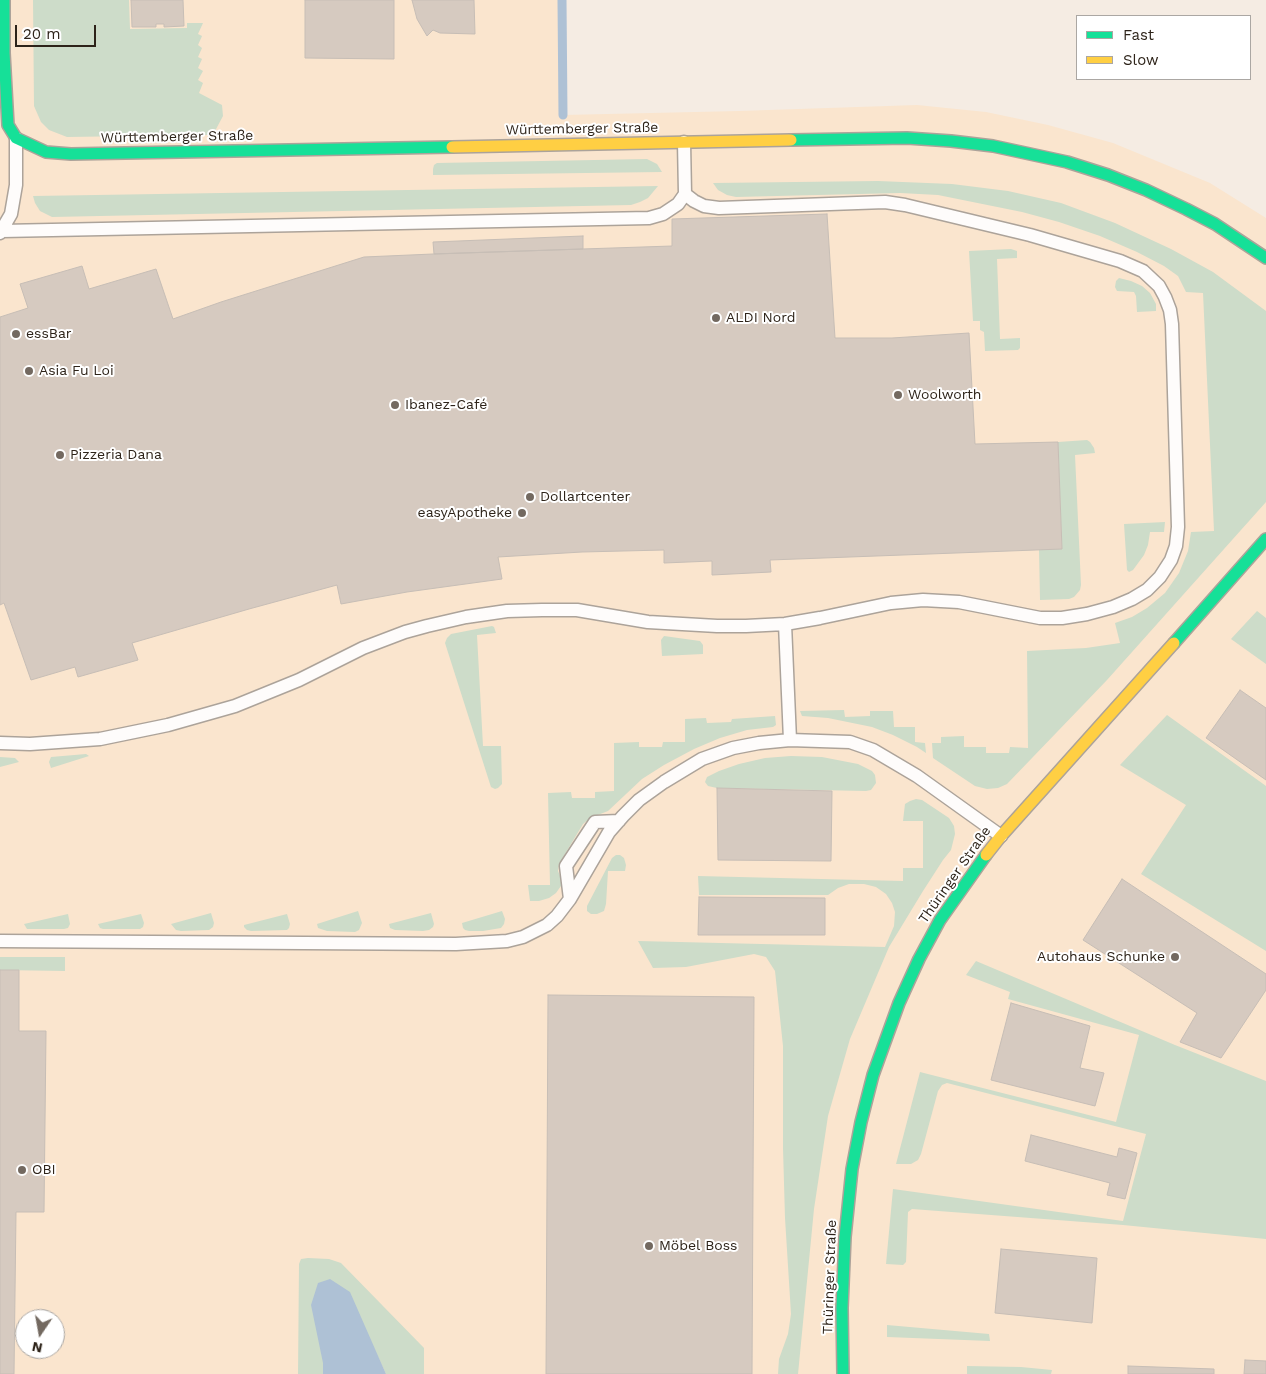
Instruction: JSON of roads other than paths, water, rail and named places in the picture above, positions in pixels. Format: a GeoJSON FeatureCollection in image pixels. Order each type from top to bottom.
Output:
{"type":"FeatureCollection","features":[{"type":"Feature","properties":{"kind":"street"},"geometry":{"type":"LineString","coordinates":[[4,0],[2,53],[8,125],[16,138]]}},
{"type":"Feature","properties":{"kind":"street","name":"Württemberger Straße"},"geometry":{"type":"LineString","coordinates":[[16,138],[46,152],[71,154],[908,138],[951,141],[1029,152],[1100,172],[1146,190],[1186,209],[1214,224],[1266,258]]}},
{"type":"Feature","properties":{"kind":"street","name":"Thüringer Straße"},"geometry":{"type":"LineString","coordinates":[[843,1374],[842,1308],[845,1237],[852,1169],[861,1122],[873,1075],[899,1003],[929,939],[974,870],[1000,836],[1133,690],[1266,539]]}},
{"type":"Feature","properties":{"kind":"lane"},"geometry":{"type":"LineString","coordinates":[[1,232],[11,214],[16,185],[16,138]]}},
{"type":"Feature","properties":{"kind":"lane"},"geometry":{"type":"LineString","coordinates":[[1,232],[649,218],[663,214],[678,204],[685,194],[684,142]]}},
{"type":"Feature","properties":{"kind":"lane"},"geometry":{"type":"LineString","coordinates":[[0,743],[30,744],[100,738],[168,725],[235,706],[299,680],[363,648],[405,632],[507,611],[577,610],[648,622],[746,626],[785,624],[891,603],[923,600],[959,602],[1040,618],[1062,618],[1113,607],[1147,590],[1160,577],[1171,560],[1176,546],[1178,526],[1172,324],[1170,310],[1162,292],[1143,271],[1120,261],[1030,235],[905,205],[885,202],[719,208],[704,206],[685,194]]}},
{"type":"Feature","properties":{"kind":"lane"},"geometry":{"type":"LineString","coordinates":[[785,624],[790,740]]}},
{"type":"Feature","properties":{"kind":"lane"},"geometry":{"type":"LineString","coordinates":[[0,942],[456,944],[507,941],[523,938],[547,925],[556,916],[570,899],[609,832],[639,800],[702,759],[733,748],[759,742],[790,740],[850,742],[873,750],[918,776],[1000,836]]}},
{"type":"Feature","properties":{"kind":"lane"},"geometry":{"type":"LineString","coordinates":[[570,899],[566,866],[595,822],[619,820]]}},
{"type":"Feature","properties":{"kind":"water"},"geometry":{"type":"Polygon","coordinates":[[[330,1279],[350,1292],[386,1374],[323,1374],[323,1363],[311,1305],[318,1283],[330,1279]]]}},
{"type":"Feature","properties":{"kind":"waterway"},"geometry":{"type":"LineString","coordinates":[[562,0],[563,115]]}},
{"type":"Feature","properties":{"kind":"place","name":"ALDI Nord"},"geometry":{"type":"Point","coordinates":[716,318]}},
{"type":"Feature","properties":{"kind":"place","name":"essBar"},"geometry":{"type":"Point","coordinates":[16,334]}},
{"type":"Feature","properties":{"kind":"place","name":"Asia Fu Loi"},"geometry":{"type":"Point","coordinates":[29,371]}},
{"type":"Feature","properties":{"kind":"place","name":"Woolworth"},"geometry":{"type":"Point","coordinates":[898,395]}},
{"type":"Feature","properties":{"kind":"place","name":"Ibanez-Café"},"geometry":{"type":"Point","coordinates":[395,405]}},
{"type":"Feature","properties":{"kind":"place","name":"Pizzeria Dana"},"geometry":{"type":"Point","coordinates":[60,455]}},
{"type":"Feature","properties":{"kind":"place","name":"Dollartcenter"},"geometry":{"type":"Point","coordinates":[530,497]}},
{"type":"Feature","properties":{"kind":"place","name":"easyApotheke"},"geometry":{"type":"Point","coordinates":[522,513]}},
{"type":"Feature","properties":{"kind":"place","name":"Autohaus Schunke"},"geometry":{"type":"Point","coordinates":[1175,957]}},
{"type":"Feature","properties":{"kind":"place","name":"OBI"},"geometry":{"type":"Point","coordinates":[22,1170]}},
{"type":"Feature","properties":{"kind":"place","name":"Möbel Boss"},"geometry":{"type":"Point","coordinates":[649,1246]}}]}
